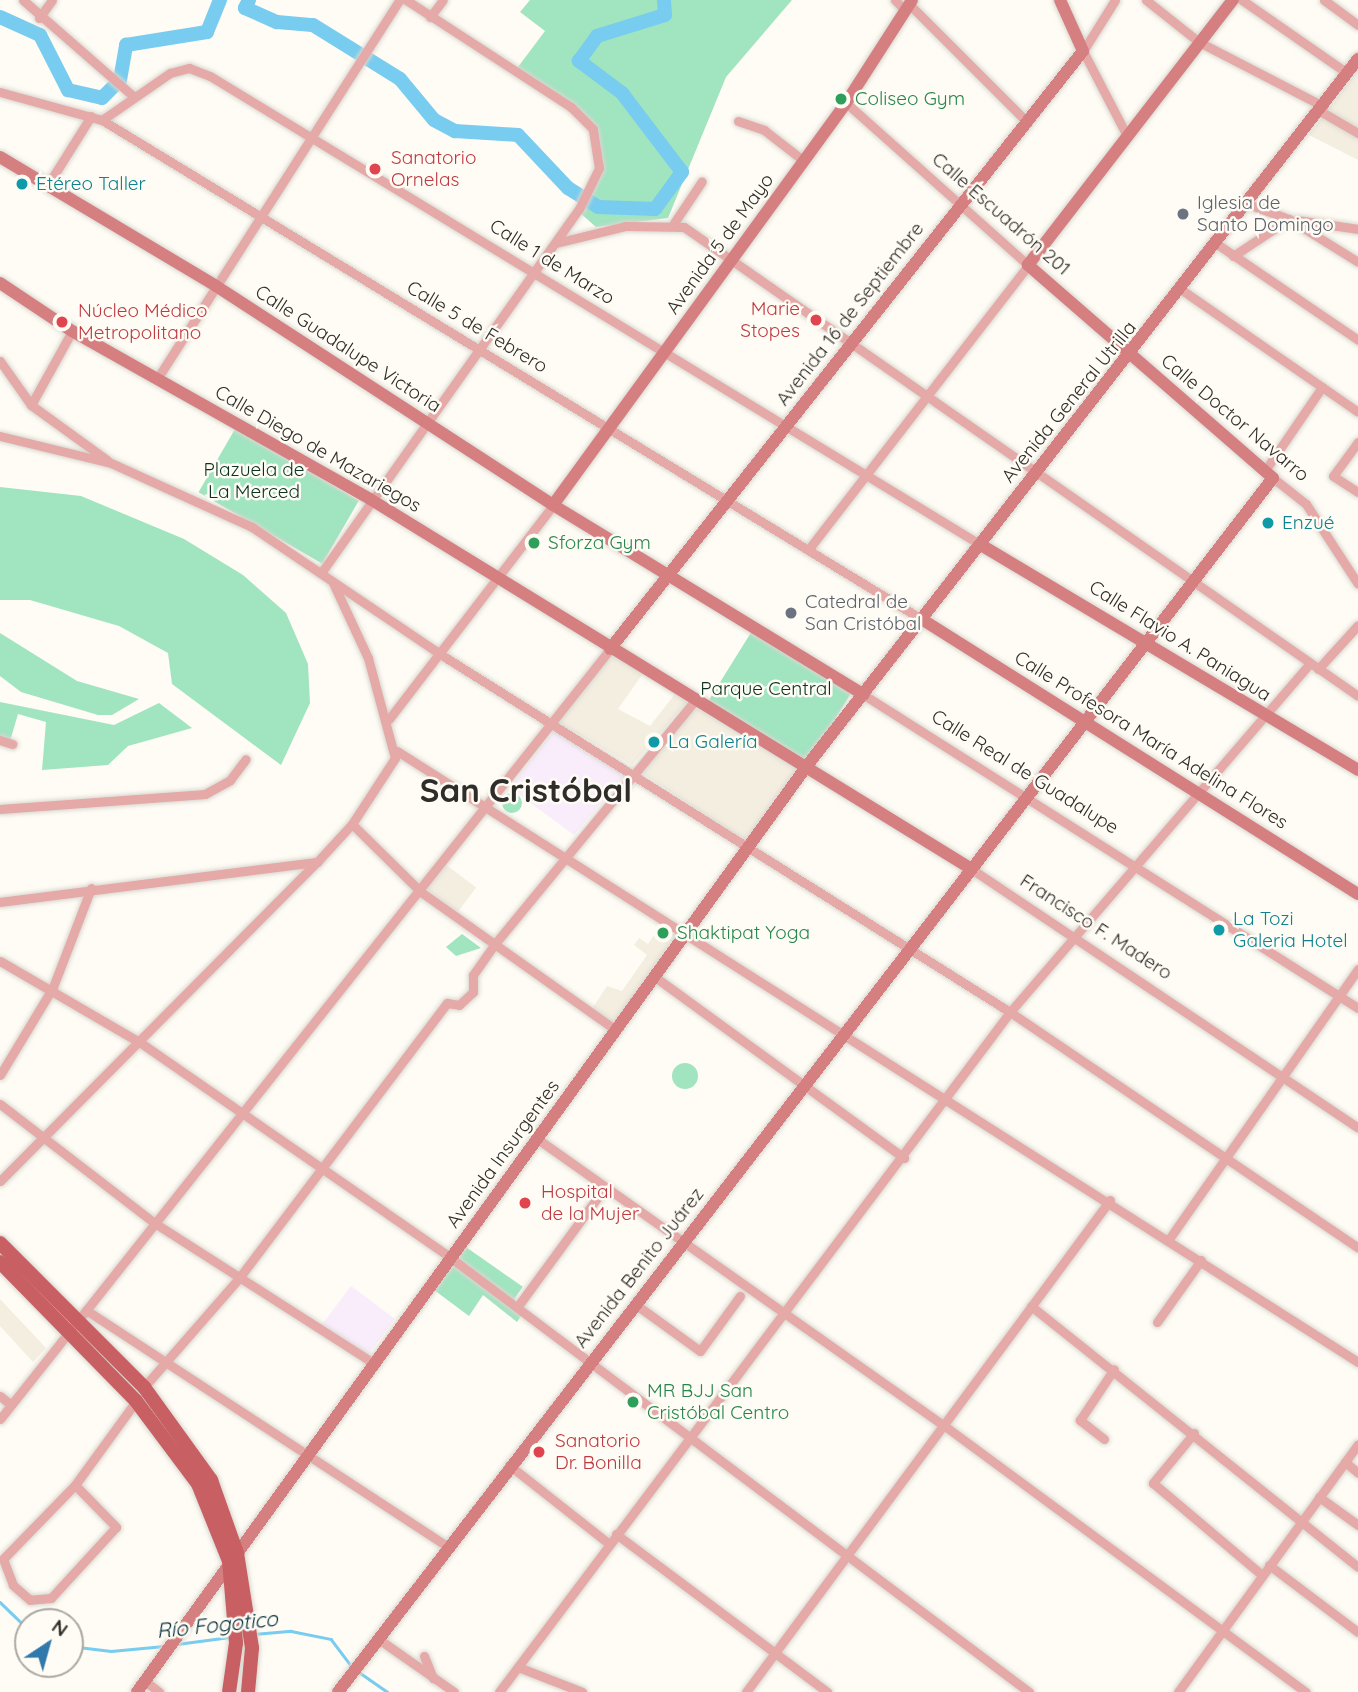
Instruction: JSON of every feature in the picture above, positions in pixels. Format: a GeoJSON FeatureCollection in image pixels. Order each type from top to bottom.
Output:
{"type":"FeatureCollection","features":[{"type":"Feature","properties":{"kind":"main road"},"geometry":{"type":"LineString","coordinates":[[0,1243],[82,1316],[144,1387],[211,1480],[233,1557],[242,1625],[252,1648],[247,1692]]}},
{"type":"Feature","properties":{"kind":"main road"},"geometry":{"type":"LineString","coordinates":[[0,1262],[136,1401],[192,1475],[233,1557]]}},
{"type":"Feature","properties":{"kind":"main road"},"geometry":{"type":"LineString","coordinates":[[229,1692],[236,1643],[242,1625]]}},
{"type":"Feature","properties":{"kind":"street"},"geometry":{"type":"LineString","coordinates":[[23,0],[39,18],[128,92]]}},
{"type":"Feature","properties":{"kind":"street"},"geometry":{"type":"LineString","coordinates":[[39,18],[52,0]]}},
{"type":"Feature","properties":{"kind":"street"},"geometry":{"type":"LineString","coordinates":[[157,379],[316,138],[399,0]]}},
{"type":"Feature","properties":{"kind":"street"},"geometry":{"type":"LineString","coordinates":[[321,573],[370,499],[579,209],[594,186],[601,151],[593,129],[571,107],[406,0]]}},
{"type":"Feature","properties":{"kind":"street"},"geometry":{"type":"LineString","coordinates":[[430,17],[443,0]]}},
{"type":"Feature","properties":{"kind":"street"},"geometry":{"type":"LineString","coordinates":[[895,0],[908,5],[1028,123]]}},
{"type":"Feature","properties":{"kind":"street"},"geometry":{"type":"LineString","coordinates":[[1060,0],[1127,136]]}},
{"type":"Feature","properties":{"kind":"street","name":"Avenida 16 de Septiembre"},"geometry":{"type":"LineString","coordinates":[[610,649],[1028,123],[1083,51],[1115,0]]}},
{"type":"Feature","properties":{"kind":"street"},"geometry":{"type":"LineString","coordinates":[[1146,0],[1199,42],[1321,109],[1358,133]]}},
{"type":"Feature","properties":{"kind":"street"},"geometry":{"type":"LineString","coordinates":[[808,550],[1233,0]]}},
{"type":"Feature","properties":{"kind":"street"},"geometry":{"type":"LineString","coordinates":[[1242,0],[1347,73]]}},
{"type":"Feature","properties":{"kind":"street"},"geometry":{"type":"LineString","coordinates":[[1324,0],[1358,25]]}},
{"type":"Feature","properties":{"kind":"street","name":"Avenida 5 de Mayo"},"geometry":{"type":"LineString","coordinates":[[553,505],[667,353],[730,260],[846,103],[908,5]]}},
{"type":"Feature","properties":{"kind":"street","name":"Avenida General Utrilla"},"geometry":{"type":"LineString","coordinates":[[806,768],[1182,290],[1358,59]]}},
{"type":"Feature","properties":{"kind":"street","name":"Calle 1 de Marzo"},"geometry":{"type":"LineString","coordinates":[[102,120],[128,92],[189,68],[316,138],[981,545]]}},
{"type":"Feature","properties":{"kind":"street","name":"Calle 5 de Febrero"},"geometry":{"type":"LineString","coordinates":[[0,92],[102,120],[923,620]]}},
{"type":"Feature","properties":{"kind":"street","name":"Calle Escuadrón 201"},"geometry":{"type":"LineString","coordinates":[[846,103],[1130,354]]}},
{"type":"Feature","properties":{"kind":"street"},"geometry":{"type":"LineString","coordinates":[[49,183],[91,116]]}},
{"type":"Feature","properties":{"kind":"street"},"geometry":{"type":"LineString","coordinates":[[738,121],[764,130],[804,161]]}},
{"type":"Feature","properties":{"kind":"street","name":"Calle Guadalupe Victoria"},"geometry":{"type":"LineString","coordinates":[[1,161],[49,183],[216,286],[553,505],[668,575]]}},
{"type":"Feature","properties":{"kind":"street"},"geometry":{"type":"LineString","coordinates":[[674,223],[702,181]]}},
{"type":"Feature","properties":{"kind":"street"},"geometry":{"type":"LineString","coordinates":[[1248,204],[1289,219],[1358,262]]}},
{"type":"Feature","properties":{"kind":"street"},"geometry":{"type":"LineString","coordinates":[[1233,256],[1289,219],[1358,229]]}},
{"type":"Feature","properties":{"kind":"street"},"geometry":{"type":"LineString","coordinates":[[556,243],[586,232],[674,223],[1358,696]]}},
{"type":"Feature","properties":{"kind":"street"},"geometry":{"type":"LineString","coordinates":[[1217,244],[1358,340]]}},
{"type":"Feature","properties":{"kind":"street","name":"Calle Diego de Mazariegos"},"geometry":{"type":"LineString","coordinates":[[1,286],[72,331],[370,499],[695,700]]}},
{"type":"Feature","properties":{"kind":"street"},"geometry":{"type":"LineString","coordinates":[[1182,290],[1358,412]]}},
{"type":"Feature","properties":{"kind":"street"},"geometry":{"type":"LineString","coordinates":[[31,405],[72,331]]}},
{"type":"Feature","properties":{"kind":"street","name":"Calle Doctor Navarro"},"geometry":{"type":"LineString","coordinates":[[1130,354],[1306,504],[1358,584]]}},
{"type":"Feature","properties":{"kind":"street"},"geometry":{"type":"LineString","coordinates":[[0,361],[31,405],[111,463]]}},
{"type":"Feature","properties":{"kind":"street"},"geometry":{"type":"LineString","coordinates":[[1269,475],[1322,387]]}},
{"type":"Feature","properties":{"kind":"street"},"geometry":{"type":"LineString","coordinates":[[0,436],[111,463],[197,497],[321,573],[440,654],[751,846],[1010,1012],[1358,1248]]}},
{"type":"Feature","properties":{"kind":"street"},"geometry":{"type":"LineString","coordinates":[[1358,442],[1333,476],[1358,492]]}},
{"type":"Feature","properties":{"kind":"street","name":"Avenida Benito Juárez"},"geometry":{"type":"LineString","coordinates":[[338,1692],[509,1465],[807,1083],[970,868],[1030,797],[1150,641],[1269,475]]}},
{"type":"Feature","properties":{"kind":"street"},"geometry":{"type":"LineString","coordinates":[[389,719],[553,505]]}},
{"type":"Feature","properties":{"kind":"street","name":"Calle Flavio A. Paniagua"},"geometry":{"type":"LineString","coordinates":[[981,545],[1150,641],[1263,715],[1358,770]]}},
{"type":"Feature","properties":{"kind":"street","name":"Calle Real de Guadalupe"},"geometry":{"type":"LineString","coordinates":[[668,575],[1134,862],[1358,1008]]}},
{"type":"Feature","properties":{"kind":"street"},"geometry":{"type":"LineString","coordinates":[[332,582],[389,719],[397,751],[488,806],[948,1101],[1111,1200],[1358,1363]]}},
{"type":"Feature","properties":{"kind":"street","name":"Calle Profesora María Adelina Flores"},"geometry":{"type":"LineString","coordinates":[[923,620],[1358,894]]}},
{"type":"Feature","properties":{"kind":"street"},"geometry":{"type":"LineString","coordinates":[[499,1692],[608,1543],[694,1435],[948,1101],[1010,1012],[1134,862],[1263,715],[1358,625]]}},
{"type":"Feature","properties":{"kind":"street"},"geometry":{"type":"LineString","coordinates":[[0,1419],[153,1222],[421,892],[610,649]]}},
{"type":"Feature","properties":{"kind":"street"},"geometry":{"type":"LineString","coordinates":[[144,1387],[167,1364],[239,1278],[446,1003],[459,1005],[472,992],[472,975],[632,773],[695,700]]}},
{"type":"Feature","properties":{"kind":"street","name":"Francisco F. Madero"},"geometry":{"type":"LineString","coordinates":[[695,700],[1076,934],[1358,1128]]}},
{"type":"Feature","properties":{"kind":"street"},"geometry":{"type":"LineString","coordinates":[[0,740],[12,744]]}},
{"type":"Feature","properties":{"kind":"street"},"geometry":{"type":"LineString","coordinates":[[0,1181],[141,1043],[317,862],[352,824],[397,751]]}},
{"type":"Feature","properties":{"kind":"street"},"geometry":{"type":"LineString","coordinates":[[0,809],[205,794],[230,780],[246,759]]}},
{"type":"Feature","properties":{"kind":"street","name":"Avenida Insurgentes"},"geometry":{"type":"LineString","coordinates":[[141,1687],[806,768]]}},
{"type":"Feature","properties":{"kind":"street"},"geometry":{"type":"LineString","coordinates":[[352,824],[421,892],[616,1030]]}},
{"type":"Feature","properties":{"kind":"street"},"geometry":{"type":"LineString","coordinates":[[0,902],[91,888],[317,862]]}},
{"type":"Feature","properties":{"kind":"street"},"geometry":{"type":"LineString","coordinates":[[0,1075],[53,987],[91,888]]}},
{"type":"Feature","properties":{"kind":"street"},"geometry":{"type":"LineString","coordinates":[[0,961],[53,987],[141,1043],[451,1258],[694,1435],[1029,1692]]}},
{"type":"Feature","properties":{"kind":"street"},"geometry":{"type":"LineString","coordinates":[[1169,1239],[1280,1076],[1358,969]]}},
{"type":"Feature","properties":{"kind":"street"},"geometry":{"type":"LineString","coordinates":[[655,977],[807,1083],[904,1158]]}},
{"type":"Feature","properties":{"kind":"street"},"geometry":{"type":"LineString","coordinates":[[0,1104],[153,1222],[375,1364]]}},
{"type":"Feature","properties":{"kind":"street"},"geometry":{"type":"LineString","coordinates":[[539,1140],[942,1424],[1306,1692]]}},
{"type":"Feature","properties":{"kind":"street"},"geometry":{"type":"LineString","coordinates":[[518,1306],[605,1187]]}},
{"type":"Feature","properties":{"kind":"street"},"geometry":{"type":"LineString","coordinates":[[746,1692],[942,1424],[1111,1200]]}},
{"type":"Feature","properties":{"kind":"street"},"geometry":{"type":"LineString","coordinates":[[1157,1322],[1201,1260]]}},
{"type":"Feature","properties":{"kind":"street"},"geometry":{"type":"LineString","coordinates":[[635,1304],[700,1351],[740,1296]]}},
{"type":"Feature","properties":{"kind":"street"},"geometry":{"type":"LineString","coordinates":[[1031,1306],[1114,1369],[1358,1567]]}},
{"type":"Feature","properties":{"kind":"street"},"geometry":{"type":"LineString","coordinates":[[82,1316],[167,1364],[447,1547]]}},
{"type":"Feature","properties":{"kind":"street"},"geometry":{"type":"LineString","coordinates":[[1104,1438],[1080,1420],[1114,1369]]}},
{"type":"Feature","properties":{"kind":"street"},"geometry":{"type":"LineString","coordinates":[[0,1396],[11,1405]]}},
{"type":"Feature","properties":{"kind":"street"},"geometry":{"type":"LineString","coordinates":[[75,1485],[116,1527],[51,1598],[30,1600],[13,1585],[3,1559],[75,1485],[136,1401]]}},
{"type":"Feature","properties":{"kind":"street"},"geometry":{"type":"LineString","coordinates":[[1194,1433],[1153,1483],[1262,1575]]}},
{"type":"Feature","properties":{"kind":"street"},"geometry":{"type":"LineString","coordinates":[[1178,1692],[1358,1444]]}},
{"type":"Feature","properties":{"kind":"street"},"geometry":{"type":"LineString","coordinates":[[1345,1462],[1358,1473]]}},
{"type":"Feature","properties":{"kind":"street"},"geometry":{"type":"LineString","coordinates":[[509,1465],[608,1543]]}},
{"type":"Feature","properties":{"kind":"street"},"geometry":{"type":"LineString","coordinates":[[1319,1497],[1358,1525]]}},
{"type":"Feature","properties":{"kind":"street"},"geometry":{"type":"LineString","coordinates":[[616,1534],[773,1655],[827,1692]]}},
{"type":"Feature","properties":{"kind":"street"},"geometry":{"type":"LineString","coordinates":[[1269,1565],[1358,1632]]}},
{"type":"Feature","properties":{"kind":"street"},"geometry":{"type":"LineString","coordinates":[[377,1638],[454,1692]]}},
{"type":"Feature","properties":{"kind":"street"},"geometry":{"type":"LineString","coordinates":[[425,1656],[433,1678]]}},
{"type":"Feature","properties":{"kind":"street"},"geometry":{"type":"LineString","coordinates":[[518,1667],[582,1692]]}},
{"type":"Feature","properties":{"kind":"street"},"geometry":{"type":"LineString","coordinates":[[141,1687],[159,1692]]}},
{"type":"Feature","properties":{"kind":"shaded area"},"geometry":{"type":"Polygon","coordinates":[[[1358,70],[1358,160],[1309,135],[1358,70]]]}},
{"type":"Feature","properties":{"kind":"shaded area"},"geometry":{"type":"Polygon","coordinates":[[[611,653],[644,672],[618,709],[650,726],[675,694],[687,702],[632,765],[558,722],[611,653]]]}},
{"type":"Feature","properties":{"kind":"shaded area"},"geometry":{"type":"Polygon","coordinates":[[[694,699],[798,769],[748,844],[644,774],[694,699]]]}},
{"type":"Feature","properties":{"kind":"shaded area"},"geometry":{"type":"Polygon","coordinates":[[[555,729],[626,774],[574,835],[510,788],[555,729]]]}},
{"type":"Feature","properties":{"kind":"shaded area"},"geometry":{"type":"Polygon","coordinates":[[[445,864],[476,887],[457,912],[426,889],[445,864]]]}},
{"type":"Feature","properties":{"kind":"shaded area"},"geometry":{"type":"Polygon","coordinates":[[[662,923],[678,935],[615,1025],[592,1009],[607,986],[622,991],[647,955],[634,945],[639,938],[648,944],[662,923]]]}},
{"type":"Feature","properties":{"kind":"shaded area"},"geometry":{"type":"Polygon","coordinates":[[[351,1286],[395,1319],[365,1358],[322,1325],[351,1286]]]}},
{"type":"Feature","properties":{"kind":"shaded area"},"geometry":{"type":"Polygon","coordinates":[[[0,1299],[46,1348],[33,1362],[0,1326],[0,1299]]]}},
{"type":"Feature","properties":{"kind":"green space"},"geometry":{"type":"Polygon","coordinates":[[[530,0],[792,0],[726,77],[668,218],[596,227],[579,212],[601,169],[594,128],[515,71],[545,31],[520,12],[530,0]]]}},
{"type":"Feature","properties":{"kind":"green space","name":"Plazuela de La Merced"},"geometry":{"type":"Polygon","coordinates":[[[235,429],[359,500],[322,564],[198,492],[235,429]]]}},
{"type":"Feature","properties":{"kind":"green space"},"geometry":{"type":"Polygon","coordinates":[[[0,487],[81,496],[184,539],[243,575],[286,613],[308,664],[310,703],[281,765],[172,684],[168,653],[119,626],[30,600],[0,600],[0,487]]]}},
{"type":"Feature","properties":{"kind":"green space","name":"Parque Central"},"geometry":{"type":"Polygon","coordinates":[[[752,631],[851,693],[807,763],[708,701],[752,631]]]}},
{"type":"Feature","properties":{"kind":"green space"},"geometry":{"type":"Polygon","coordinates":[[[0,633],[77,681],[139,699],[112,715],[98,715],[21,692],[0,676],[0,633]]]}},
{"type":"Feature","properties":{"kind":"green space"},"geometry":{"type":"Polygon","coordinates":[[[0,702],[114,725],[159,703],[192,728],[128,746],[108,765],[42,770],[46,722],[18,714],[10,741],[0,737],[0,702]]]}},
{"type":"Feature","properties":{"kind":"green space"},"geometry":{"type":"Polygon","coordinates":[[[508,793],[516,793],[522,803],[516,813],[508,813],[502,807],[502,799],[508,793]]]}},
{"type":"Feature","properties":{"kind":"green space"},"geometry":{"type":"Polygon","coordinates":[[[462,934],[481,948],[456,956],[446,947],[462,934]]]}},
{"type":"Feature","properties":{"kind":"green space"},"geometry":{"type":"Polygon","coordinates":[[[685,1063],[694,1067],[698,1076],[694,1085],[685,1089],[676,1085],[672,1076],[676,1067],[685,1063]]]}},
{"type":"Feature","properties":{"kind":"green space"},"geometry":{"type":"Polygon","coordinates":[[[463,1245],[523,1287],[514,1300],[454,1258],[463,1245]]]}},
{"type":"Feature","properties":{"kind":"green space"},"geometry":{"type":"Polygon","coordinates":[[[452,1262],[522,1314],[517,1322],[483,1295],[469,1316],[434,1290],[452,1262]]]}},
{"type":"Feature","properties":{"kind":"waterway"},"geometry":{"type":"LineString","coordinates":[[0,17],[40,35],[68,90],[102,98],[120,80],[126,45],[207,32],[220,0]]}},
{"type":"Feature","properties":{"kind":"waterway"},"geometry":{"type":"LineString","coordinates":[[249,0],[245,8],[277,22],[313,25],[400,79],[434,120],[455,131],[518,135],[568,188],[598,207],[655,209],[682,172],[622,93],[579,61],[597,36],[665,15],[664,0]]}},
{"type":"Feature","properties":{"kind":"waterway","name":"Río Fogotico"},"geometry":{"type":"LineString","coordinates":[[0,1602],[14,1616]]}},
{"type":"Feature","properties":{"kind":"waterway","name":"Río Fogotico"},"geometry":{"type":"LineString","coordinates":[[253,1634],[291,1631],[331,1639],[351,1666]]}},
{"type":"Feature","properties":{"kind":"waterway","name":"Río Fogotico"},"geometry":{"type":"LineString","coordinates":[[177,1644],[230,1637]]}},
{"type":"Feature","properties":{"kind":"waterway","name":"Río Fogotico"},"geometry":{"type":"LineString","coordinates":[[84,1648],[111,1651],[164,1646]]}},
{"type":"Feature","properties":{"kind":"waterway","name":"Río Fogotico"},"geometry":{"type":"LineString","coordinates":[[359,1672],[388,1692]]}},
{"type":"Feature","properties":{"kind":"place","name":"Coliseo Gym"},"geometry":{"type":"Point","coordinates":[841,99]}},
{"type":"Feature","properties":{"kind":"place","name":"Sanatorio Ornelas"},"geometry":{"type":"Point","coordinates":[375,169]}},
{"type":"Feature","properties":{"kind":"place","name":"Etéreo Taller"},"geometry":{"type":"Point","coordinates":[22,184]}},
{"type":"Feature","properties":{"kind":"place","name":"Iglesia de Santo Domingo"},"geometry":{"type":"Point","coordinates":[1183,214]}},
{"type":"Feature","properties":{"kind":"place","name":"Marie Stopes"},"geometry":{"type":"Point","coordinates":[816,320]}},
{"type":"Feature","properties":{"kind":"place","name":"Núcleo Médico Metropolitano"},"geometry":{"type":"Point","coordinates":[62,322]}},
{"type":"Feature","properties":{"kind":"place","name":"Enzué"},"geometry":{"type":"Point","coordinates":[1268,523]}},
{"type":"Feature","properties":{"kind":"place","name":"Sforza Gym"},"geometry":{"type":"Point","coordinates":[534,543]}},
{"type":"Feature","properties":{"kind":"place","name":"Catedral de San Cristóbal"},"geometry":{"type":"Point","coordinates":[791,613]}},
{"type":"Feature","properties":{"kind":"place","name":"La Galería"},"geometry":{"type":"Point","coordinates":[654,742]}},
{"type":"Feature","properties":{"kind":"place","name":"La Tozi Galeria Hotel"},"geometry":{"type":"Point","coordinates":[1219,930]}},
{"type":"Feature","properties":{"kind":"place","name":"Shaktipat Yoga"},"geometry":{"type":"Point","coordinates":[663,933]}},
{"type":"Feature","properties":{"kind":"place","name":"Hospital de la Mujer"},"geometry":{"type":"Point","coordinates":[525,1203]}},
{"type":"Feature","properties":{"kind":"place","name":"MR BJJ San Cristóbal Centro"},"geometry":{"type":"Point","coordinates":[633,1402]}},
{"type":"Feature","properties":{"kind":"place","name":"Sanatorio Dr. Bonilla"},"geometry":{"type":"Point","coordinates":[539,1452]}},
{"type":"Feature","properties":{"kind":"district","name":"San Cristóbal"},"geometry":{"type":"Point","coordinates":[526,790]}}]}
